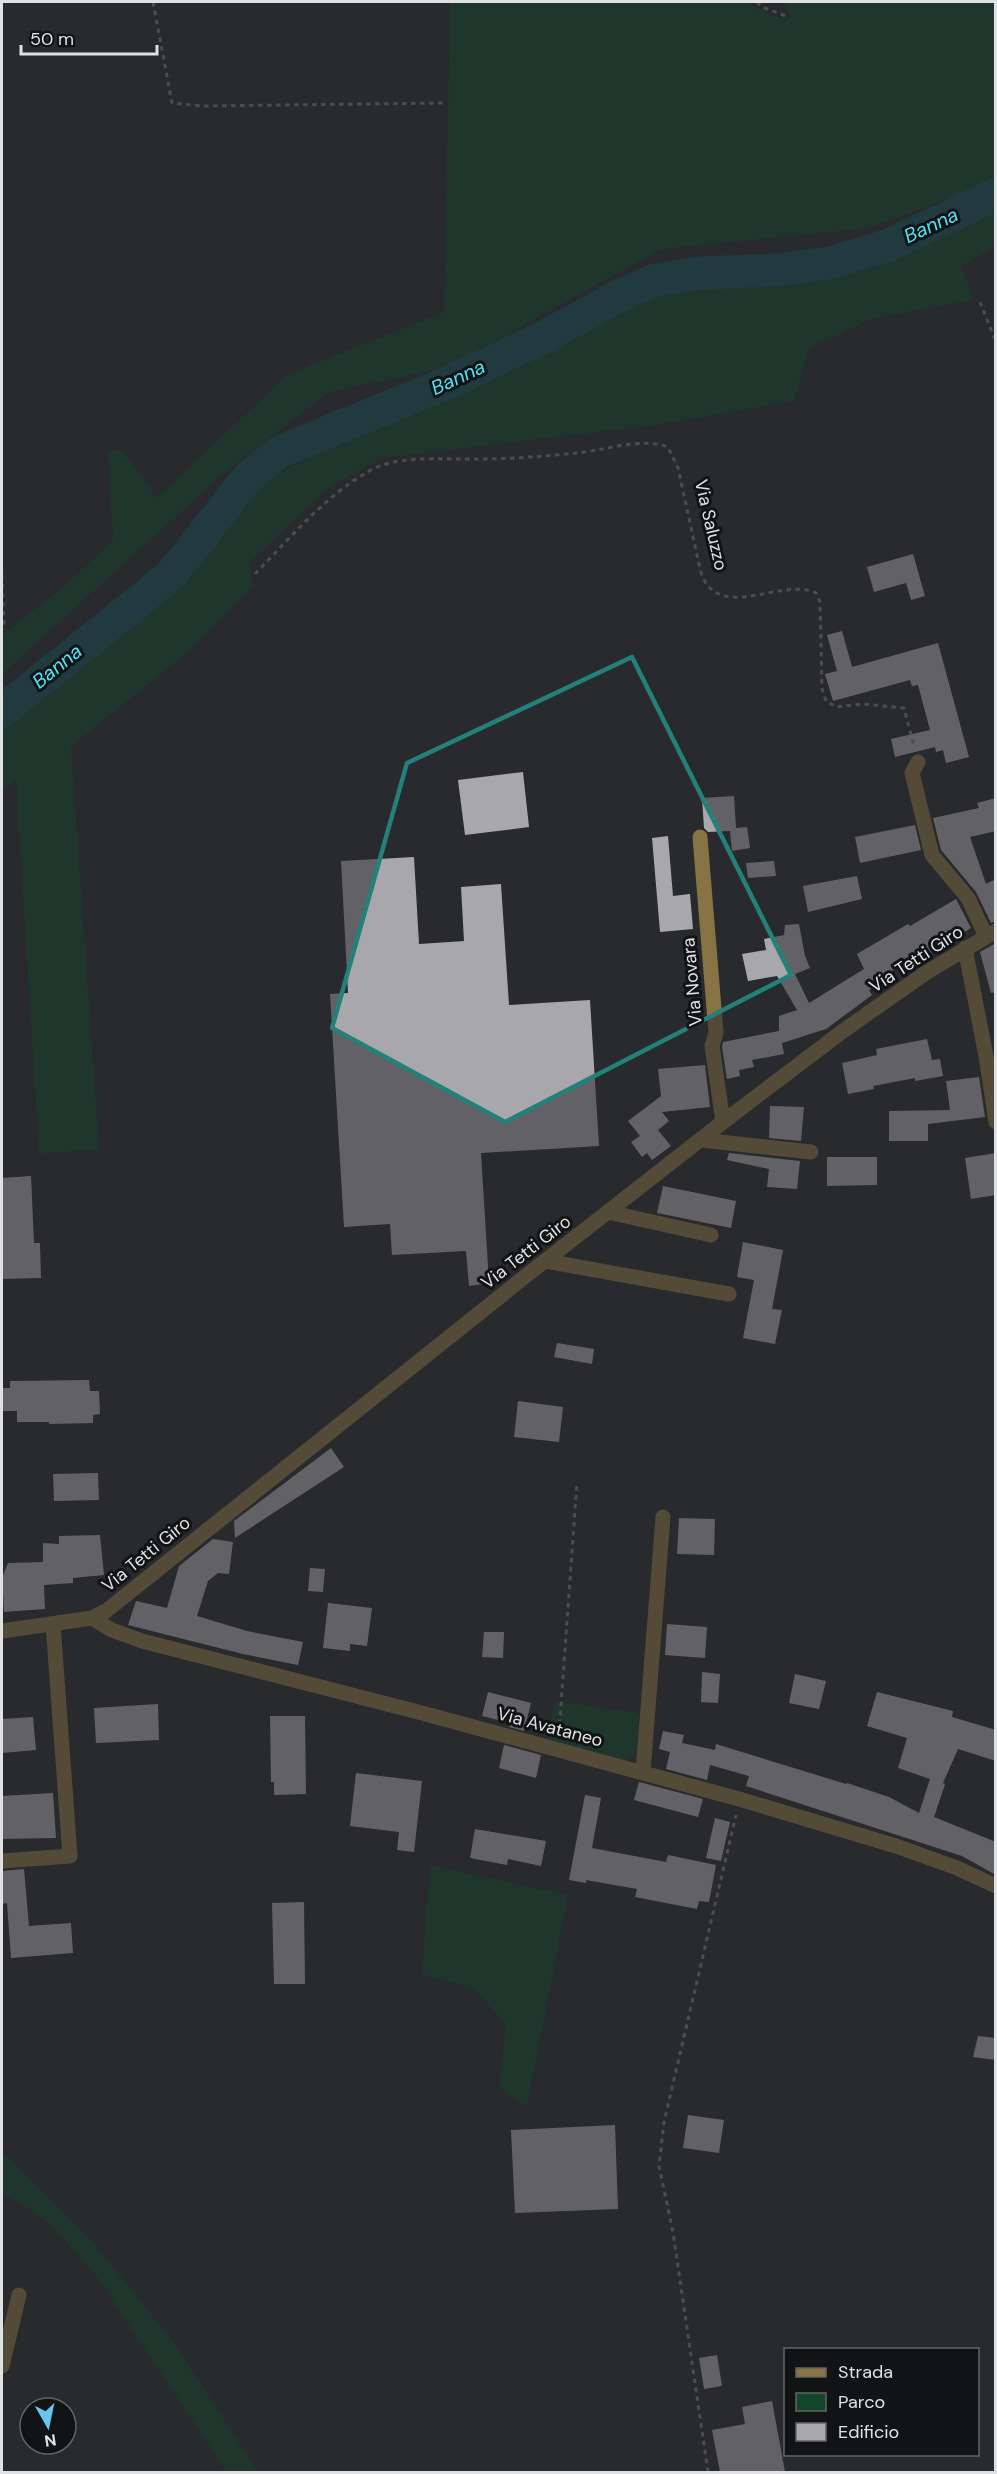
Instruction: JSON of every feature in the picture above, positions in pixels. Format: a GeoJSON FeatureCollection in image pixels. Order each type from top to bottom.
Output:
{"type":"FeatureCollection","features":[{"type":"Feature","properties":{"kind":"street"},"geometry":{"type":"LineString","coordinates":[[918,762],[912,772],[928,847],[938,865],[968,898],[991,933]]}},
{"type":"Feature","properties":{"kind":"street","name":"Via Novara"},"geometry":{"type":"LineString","coordinates":[[699,837],[716,1033],[712,1046],[723,1122]]}},
{"type":"Feature","properties":{"kind":"street","name":"Via Tetti Giro"},"geometry":{"type":"LineString","coordinates":[[92,1618],[106,1611],[723,1122],[843,1031],[965,948],[991,933]]}},
{"type":"Feature","properties":{"kind":"street"},"geometry":{"type":"LineString","coordinates":[[965,948],[996,1122]]}},
{"type":"Feature","properties":{"kind":"street"},"geometry":{"type":"LineString","coordinates":[[701,1140],[811,1152]]}},
{"type":"Feature","properties":{"kind":"street"},"geometry":{"type":"LineString","coordinates":[[608,1212],[711,1235]]}},
{"type":"Feature","properties":{"kind":"street"},"geometry":{"type":"LineString","coordinates":[[545,1261],[729,1294]]}},
{"type":"Feature","properties":{"kind":"street"},"geometry":{"type":"LineString","coordinates":[[643,1772],[663,1517]]}},
{"type":"Feature","properties":{"kind":"street"},"geometry":{"type":"LineString","coordinates":[[2,1631],[92,1618]]}},
{"type":"Feature","properties":{"kind":"street","name":"Via Avataneo"},"geometry":{"type":"LineString","coordinates":[[92,1618],[112,1630],[142,1641],[558,1749],[739,1799],[896,1846],[957,1868],[996,1886]]}},
{"type":"Feature","properties":{"kind":"street"},"geometry":{"type":"LineString","coordinates":[[2,1861],[70,1856],[54,1624]]}},
{"type":"Feature","properties":{"kind":"street"},"geometry":{"type":"LineString","coordinates":[[2,2366],[19,2295]]}},
{"type":"Feature","properties":{"kind":"path"},"geometry":{"type":"LineString","coordinates":[[153,2],[172,103],[203,106],[445,103]]}},
{"type":"Feature","properties":{"kind":"path"},"geometry":{"type":"LineString","coordinates":[[757,2],[762,7],[786,16]]}},
{"type":"Feature","properties":{"kind":"path"},"geometry":{"type":"LineString","coordinates":[[980,302],[996,342]]}},
{"type":"Feature","properties":{"kind":"path","name":"Via Saluzzo"},"geometry":{"type":"LineString","coordinates":[[255,574],[327,499],[382,465],[417,460],[578,453],[637,444],[661,445],[668,447],[675,457],[700,569],[706,585],[717,594],[731,597],[801,590],[816,593],[820,602],[822,689],[826,701],[836,706],[863,704],[904,708],[918,762]]}},
{"type":"Feature","properties":{"kind":"path"},"geometry":{"type":"LineString","coordinates":[[2,575],[4,627],[2,629]]}},
{"type":"Feature","properties":{"kind":"path"},"geometry":{"type":"LineString","coordinates":[[558,1749],[578,1482]]}},
{"type":"Feature","properties":{"kind":"path"},"geometry":{"type":"LineString","coordinates":[[708,2472],[673,2232],[659,2166],[664,2122],[739,1799]]}},
{"type":"Feature","properties":{"kind":"highlighted area"},"geometry":{"type":"Polygon","coordinates":[[[632,657],[791,975],[505,1122],[332,1028],[407,763],[632,657]]]}},
{"type":"Feature","properties":{"kind":"green space"},"geometry":{"type":"Polygon","coordinates":[[[450,2],[750,2],[751,5],[786,21],[790,15],[783,2],[995,2],[995,176],[987,184],[870,228],[661,249],[538,317],[460,365],[329,392],[225,472],[2,674],[2,635],[66,585],[113,540],[108,451],[123,451],[157,498],[288,374],[444,312],[450,2]]]}},
{"type":"Feature","properties":{"kind":"green space"},"geometry":{"type":"Polygon","coordinates":[[[995,209],[995,246],[961,267],[974,300],[874,318],[809,348],[794,401],[655,425],[382,458],[328,488],[250,562],[253,586],[187,653],[71,746],[99,1150],[39,1153],[16,780],[2,790],[2,716],[181,573],[262,482],[405,407],[493,376],[604,310],[695,281],[803,273],[900,259],[995,209]]]}},
{"type":"Feature","properties":{"kind":"green space"},"geometry":{"type":"Polygon","coordinates":[[[554,1701],[639,1713],[637,1752],[625,1760],[549,1742],[554,1701]]]}},
{"type":"Feature","properties":{"kind":"green space"},"geometry":{"type":"Polygon","coordinates":[[[430,1865],[568,1895],[527,2106],[499,2088],[506,2024],[474,1989],[422,1974],[430,1865]]]}},
{"type":"Feature","properties":{"kind":"green space"},"geometry":{"type":"Polygon","coordinates":[[[2,2152],[96,2246],[175,2344],[258,2472],[227,2472],[112,2300],[108,2290],[57,2231],[32,2210],[2,2193],[2,2152]]]}},
{"type":"Feature","properties":{"kind":"building"},"geometry":{"type":"Polygon","coordinates":[[[913,554],[925,596],[911,600],[906,583],[874,592],[867,567],[913,554]]]}},
{"type":"Feature","properties":{"kind":"building"},"geometry":{"type":"Polygon","coordinates":[[[842,631],[852,667],[938,643],[969,757],[946,763],[943,750],[936,752],[935,747],[895,757],[891,739],[930,730],[918,685],[912,686],[910,680],[833,701],[825,674],[837,671],[827,635],[842,631]]]}},
{"type":"Feature","properties":{"kind":"building"},"geometry":{"type":"Polygon","coordinates":[[[523,772],[529,827],[465,835],[458,780],[523,772]]]}},
{"type":"Feature","properties":{"kind":"building"},"geometry":{"type":"Polygon","coordinates":[[[734,796],[736,828],[747,827],[750,848],[732,851],[730,831],[708,832],[704,828],[702,798],[734,796]]]}},
{"type":"Feature","properties":{"kind":"building"},"geometry":{"type":"Polygon","coordinates":[[[996,798],[996,831],[970,837],[986,884],[996,879],[996,921],[991,923],[976,892],[941,850],[933,818],[979,808],[977,803],[996,798]]]}},
{"type":"Feature","properties":{"kind":"building"},"geometry":{"type":"Polygon","coordinates":[[[915,825],[921,850],[860,863],[855,837],[915,825]]]}},
{"type":"Feature","properties":{"kind":"building"},"geometry":{"type":"Polygon","coordinates":[[[668,836],[673,896],[690,894],[693,929],[660,932],[652,838],[668,836]]]}},
{"type":"Feature","properties":{"kind":"building"},"geometry":{"type":"Polygon","coordinates":[[[414,857],[419,944],[464,941],[461,887],[501,884],[509,1005],[590,1000],[599,1146],[481,1153],[489,1283],[469,1286],[466,1251],[392,1255],[390,1224],[344,1227],[330,994],[348,993],[341,861],[414,857]]]}},
{"type":"Feature","properties":{"kind":"building"},"geometry":{"type":"Polygon","coordinates":[[[774,861],[776,876],[748,878],[746,863],[774,861]]]}},
{"type":"Feature","properties":{"kind":"building"},"geometry":{"type":"Polygon","coordinates":[[[857,876],[862,899],[808,912],[803,886],[857,876]]]}},
{"type":"Feature","properties":{"kind":"building"},"geometry":{"type":"Polygon","coordinates":[[[956,899],[971,928],[926,956],[923,952],[892,971],[894,976],[869,990],[872,995],[826,1029],[782,1043],[784,1054],[752,1060],[754,1067],[739,1070],[740,1076],[727,1079],[723,1042],[779,1031],[779,1016],[797,1010],[777,976],[748,981],[742,954],[766,950],[764,939],[784,935],[785,925],[799,924],[805,956],[810,968],[795,974],[809,1003],[864,969],[857,954],[956,899]]]}},
{"type":"Feature","properties":{"kind":"building"},"geometry":{"type":"Polygon","coordinates":[[[996,943],[996,992],[991,993],[980,952],[996,943]]]}},
{"type":"Feature","properties":{"kind":"building"},"geometry":{"type":"Polygon","coordinates":[[[927,1039],[932,1060],[940,1059],[943,1076],[915,1081],[915,1078],[873,1086],[874,1089],[848,1094],[842,1063],[877,1055],[876,1049],[927,1039]]]}},
{"type":"Feature","properties":{"kind":"building"},"geometry":{"type":"Polygon","coordinates":[[[705,1065],[710,1107],[662,1112],[669,1121],[658,1130],[671,1146],[652,1160],[647,1153],[642,1157],[631,1142],[640,1136],[628,1121],[661,1096],[658,1069],[705,1065]]]}},
{"type":"Feature","properties":{"kind":"building"},"geometry":{"type":"Polygon","coordinates":[[[979,1077],[985,1117],[928,1124],[928,1141],[889,1141],[889,1111],[950,1110],[946,1081],[979,1077]]]}},
{"type":"Feature","properties":{"kind":"building"},"geometry":{"type":"Polygon","coordinates":[[[770,1106],[804,1107],[801,1141],[769,1138],[770,1106]]]}},
{"type":"Feature","properties":{"kind":"building"},"geometry":{"type":"Polygon","coordinates":[[[729,1153],[800,1161],[797,1189],[767,1187],[769,1169],[727,1160],[729,1153]]]}},
{"type":"Feature","properties":{"kind":"building"},"geometry":{"type":"Polygon","coordinates":[[[996,1153],[996,1195],[971,1199],[965,1158],[996,1153]]]}},
{"type":"Feature","properties":{"kind":"building"},"geometry":{"type":"Polygon","coordinates":[[[827,1157],[877,1157],[877,1185],[827,1186],[827,1157]]]}},
{"type":"Feature","properties":{"kind":"building"},"geometry":{"type":"Polygon","coordinates":[[[31,1176],[34,1243],[40,1243],[41,1278],[2,1279],[2,1178],[31,1176]]]}},
{"type":"Feature","properties":{"kind":"building"},"geometry":{"type":"Polygon","coordinates":[[[663,1186],[736,1201],[731,1228],[657,1213],[663,1186]]]}},
{"type":"Feature","properties":{"kind":"building"},"geometry":{"type":"Polygon","coordinates":[[[743,1242],[783,1250],[772,1309],[782,1310],[775,1344],[743,1338],[754,1280],[737,1277],[743,1242]]]}},
{"type":"Feature","properties":{"kind":"building"},"geometry":{"type":"Polygon","coordinates":[[[557,1343],[594,1349],[592,1364],[554,1357],[557,1343]]]}},
{"type":"Feature","properties":{"kind":"building"},"geometry":{"type":"Polygon","coordinates":[[[89,1380],[90,1391],[99,1391],[100,1414],[93,1415],[93,1423],[17,1422],[17,1411],[2,1411],[2,1388],[10,1388],[10,1381],[89,1380]]]}},
{"type":"Feature","properties":{"kind":"building"},"geometry":{"type":"Polygon","coordinates":[[[518,1401],[563,1407],[559,1442],[514,1437],[518,1401]]]}},
{"type":"Feature","properties":{"kind":"building"},"geometry":{"type":"Polygon","coordinates":[[[331,1448],[344,1467],[235,1538],[234,1521],[331,1448]]]}},
{"type":"Feature","properties":{"kind":"building"},"geometry":{"type":"Polygon","coordinates":[[[98,1473],[99,1500],[54,1501],[53,1474],[98,1473]]]}},
{"type":"Feature","properties":{"kind":"building"},"geometry":{"type":"Polygon","coordinates":[[[679,1518],[715,1519],[714,1555],[677,1554],[679,1518]]]}},
{"type":"Feature","properties":{"kind":"building"},"geometry":{"type":"Polygon","coordinates":[[[100,1535],[104,1575],[73,1578],[73,1583],[44,1585],[45,1609],[4,1612],[2,1578],[8,1563],[43,1562],[43,1543],[59,1544],[59,1536],[100,1535]]]}},
{"type":"Feature","properties":{"kind":"building"},"geometry":{"type":"Polygon","coordinates":[[[213,1539],[233,1542],[229,1574],[218,1573],[208,1581],[197,1616],[247,1631],[303,1642],[298,1665],[243,1654],[128,1625],[136,1601],[167,1608],[179,1566],[213,1539]]]}},
{"type":"Feature","properties":{"kind":"building"},"geometry":{"type":"Polygon","coordinates":[[[310,1568],[325,1569],[323,1592],[308,1591],[310,1568]]]}},
{"type":"Feature","properties":{"kind":"building"},"geometry":{"type":"Polygon","coordinates":[[[328,1603],[372,1608],[367,1646],[350,1644],[350,1651],[323,1648],[328,1603]]]}},
{"type":"Feature","properties":{"kind":"building"},"geometry":{"type":"Polygon","coordinates":[[[667,1624],[707,1627],[705,1658],[665,1655],[667,1624]]]}},
{"type":"Feature","properties":{"kind":"building"},"geometry":{"type":"Polygon","coordinates":[[[484,1632],[504,1632],[503,1658],[482,1657],[484,1632]]]}},
{"type":"Feature","properties":{"kind":"building"},"geometry":{"type":"Polygon","coordinates":[[[702,1672],[720,1674],[718,1703],[701,1702],[702,1672]]]}},
{"type":"Feature","properties":{"kind":"building"},"geometry":{"type":"Polygon","coordinates":[[[795,1674],[826,1681],[819,1709],[789,1703],[795,1674]]]}},
{"type":"Feature","properties":{"kind":"building"},"geometry":{"type":"Polygon","coordinates":[[[488,1692],[531,1703],[524,1731],[509,1727],[510,1723],[482,1716],[488,1692]]]}},
{"type":"Feature","properties":{"kind":"building"},"geometry":{"type":"Polygon","coordinates":[[[877,1692],[953,1711],[952,1717],[996,1730],[996,1761],[958,1749],[943,1783],[945,1784],[934,1817],[996,1842],[996,1875],[962,1856],[746,1786],[749,1776],[710,1765],[707,1780],[666,1769],[670,1752],[659,1749],[663,1731],[684,1735],[682,1743],[715,1750],[716,1744],[889,1797],[919,1813],[930,1779],[898,1768],[907,1738],[867,1726],[877,1692]]]}},
{"type":"Feature","properties":{"kind":"building"},"geometry":{"type":"Polygon","coordinates":[[[158,1704],[159,1740],[96,1743],[94,1708],[158,1704]]]}},
{"type":"Feature","properties":{"kind":"building"},"geometry":{"type":"Polygon","coordinates":[[[270,1716],[305,1716],[306,1794],[274,1795],[274,1782],[271,1782],[270,1716]]]}},
{"type":"Feature","properties":{"kind":"building"},"geometry":{"type":"Polygon","coordinates":[[[33,1717],[36,1750],[2,1753],[2,1719],[33,1717]]]}},
{"type":"Feature","properties":{"kind":"building"},"geometry":{"type":"Polygon","coordinates":[[[504,1745],[541,1755],[536,1778],[499,1768],[504,1745]]]}},
{"type":"Feature","properties":{"kind":"building"},"geometry":{"type":"Polygon","coordinates":[[[356,1773],[422,1781],[414,1852],[397,1850],[399,1832],[350,1826],[356,1773]]]}},
{"type":"Feature","properties":{"kind":"building"},"geometry":{"type":"Polygon","coordinates":[[[639,1782],[703,1799],[698,1817],[634,1800],[639,1782]]]}},
{"type":"Feature","properties":{"kind":"building"},"geometry":{"type":"Polygon","coordinates":[[[53,1793],[56,1838],[2,1839],[2,1796],[53,1793]]]}},
{"type":"Feature","properties":{"kind":"building"},"geometry":{"type":"Polygon","coordinates":[[[585,1795],[601,1798],[592,1848],[666,1862],[668,1855],[716,1865],[709,1902],[699,1901],[697,1909],[635,1897],[637,1889],[586,1880],[586,1883],[569,1880],[585,1795]]]}},
{"type":"Feature","properties":{"kind":"building"},"geometry":{"type":"Polygon","coordinates":[[[715,1818],[730,1822],[721,1861],[706,1858],[715,1818]]]}},
{"type":"Feature","properties":{"kind":"building"},"geometry":{"type":"Polygon","coordinates":[[[475,1829],[546,1841],[541,1866],[508,1859],[507,1865],[470,1858],[475,1829]]]}},
{"type":"Feature","properties":{"kind":"building"},"geometry":{"type":"Polygon","coordinates":[[[24,1869],[29,1926],[71,1923],[73,1953],[11,1958],[7,1903],[2,1904],[2,1871],[24,1869]]]}},
{"type":"Feature","properties":{"kind":"building"},"geometry":{"type":"Polygon","coordinates":[[[304,1902],[305,1984],[274,1984],[272,1903],[304,1902]]]}},
{"type":"Feature","properties":{"kind":"building"},"geometry":{"type":"Polygon","coordinates":[[[978,2036],[996,2038],[996,2060],[973,2057],[978,2036]]]}},
{"type":"Feature","properties":{"kind":"building"},"geometry":{"type":"Polygon","coordinates":[[[688,2115],[724,2120],[719,2153],[683,2148],[688,2115]]]}},
{"type":"Feature","properties":{"kind":"building"},"geometry":{"type":"Polygon","coordinates":[[[615,2125],[618,2209],[515,2213],[511,2130],[615,2125]]]}},
{"type":"Feature","properties":{"kind":"building"},"geometry":{"type":"Polygon","coordinates":[[[717,2355],[722,2386],[704,2389],[699,2358],[717,2355]]]}},
{"type":"Feature","properties":{"kind":"building"},"geometry":{"type":"Polygon","coordinates":[[[772,2401],[785,2472],[720,2472],[712,2430],[745,2424],[742,2407],[772,2401]]]}},
{"type":"Feature","properties":{"kind":"waterway","name":"Banna"},"geometry":{"type":"LineString","coordinates":[[2,711],[171,575],[249,476],[279,452],[447,383],[542,338],[617,297],[652,281],[699,273],[776,270],[829,263],[887,246],[996,194]]}}]}
